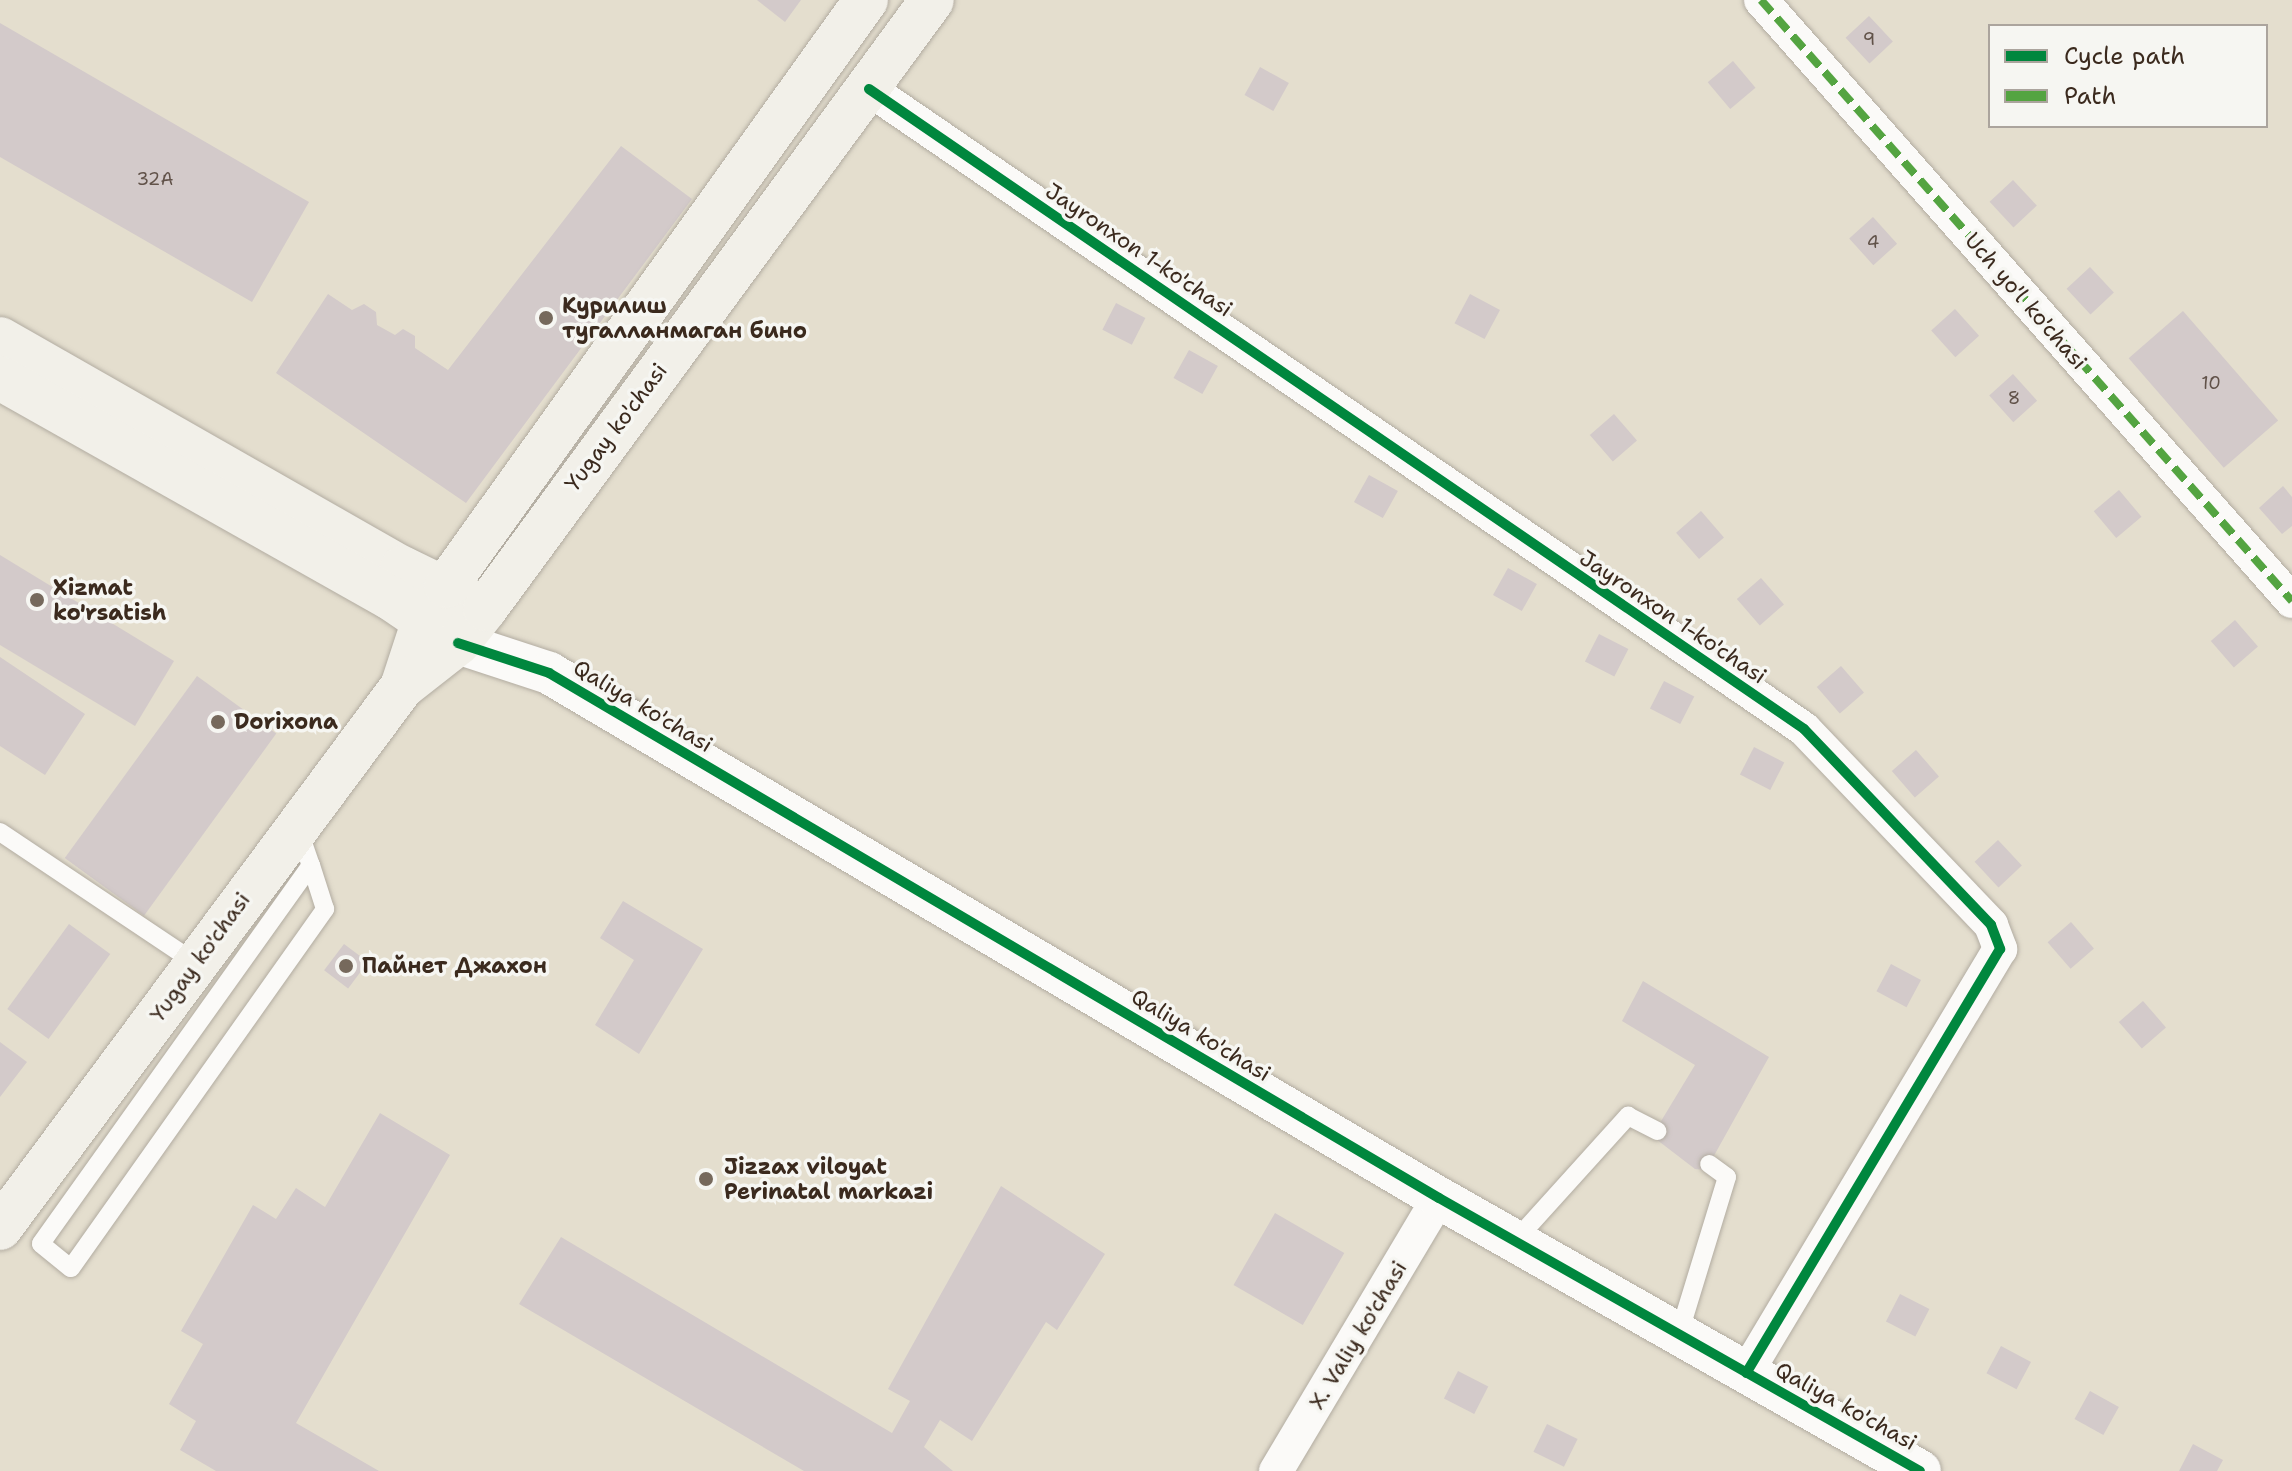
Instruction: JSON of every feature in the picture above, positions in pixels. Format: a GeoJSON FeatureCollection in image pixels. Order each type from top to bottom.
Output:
{"type":"FeatureCollection","features":[{"type":"Feature","properties":{"kind":"main road","name":"Yugay ko'chasi"},"geometry":{"type":"LineString","coordinates":[[441,633],[446,586],[866,0]]}},
{"type":"Feature","properties":{"kind":"main road","name":"Yugay ko'chasi"},"geometry":{"type":"LineString","coordinates":[[0,1228],[196,963],[304,845],[402,687],[441,633],[485,609],[932,0]]}},
{"type":"Feature","properties":{"kind":"main road","name":"Qaliya ko'chasi"},"geometry":{"type":"LineString","coordinates":[[0,339],[402,568],[446,586],[485,609]]}},
{"type":"Feature","properties":{"kind":"main road","name":"Qaliya ko'chasi"},"geometry":{"type":"LineString","coordinates":[[0,378],[389,597],[441,633]]}},
{"type":"Feature","properties":{"kind":"street","name":"Uch yo'l ko'chasi"},"geometry":{"type":"LineString","coordinates":[[1761,0],[2292,601]]}},
{"type":"Feature","properties":{"kind":"street","name":"Jayronxon 1-ko'chasi"},"geometry":{"type":"LineString","coordinates":[[869,89],[1804,729],[1991,925],[2000,949],[1746,1373]]}},
{"type":"Feature","properties":{"kind":"street","name":"Qaliya ko'chasi"},"geometry":{"type":"LineString","coordinates":[[485,609],[549,673]]}},
{"type":"Feature","properties":{"kind":"street","name":"Qaliya ko'chasi"},"geometry":{"type":"LineString","coordinates":[[441,633],[549,673],[1439,1198],[1920,1471]]}},
{"type":"Feature","properties":{"kind":"street","name":"X. Valiy ko'chasi"},"geometry":{"type":"LineString","coordinates":[[1276,1471],[1439,1198]]}},
{"type":"Feature","properties":{"kind":"lane"},"geometry":{"type":"LineString","coordinates":[[0,832],[196,963]]}},
{"type":"Feature","properties":{"kind":"lane"},"geometry":{"type":"LineString","coordinates":[[304,845],[325,909],[71,1268],[41,1244],[304,845]]}},
{"type":"Feature","properties":{"kind":"lane"},"geometry":{"type":"LineString","coordinates":[[1515,1241],[1628,1116],[1657,1131]]}},
{"type":"Feature","properties":{"kind":"lane"},"geometry":{"type":"LineString","coordinates":[[1679,1334],[1727,1177],[1709,1164]]}},
{"type":"Feature","properties":{"kind":"building"},"geometry":{"type":"Polygon","coordinates":[[[757,0],[801,0],[785,22],[757,0]]]}},
{"type":"Feature","properties":{"kind":"building"},"geometry":{"type":"Polygon","coordinates":[[[1869,16],[1893,42],[1869,63],[1846,38],[1869,16]]]}},
{"type":"Feature","properties":{"kind":"building"},"geometry":{"type":"Polygon","coordinates":[[[0,23],[309,202],[252,302],[0,157],[0,23]]]}},
{"type":"Feature","properties":{"kind":"building"},"geometry":{"type":"Polygon","coordinates":[[[1733,61],[1755,88],[1730,109],[1708,82],[1733,61]]]}},
{"type":"Feature","properties":{"kind":"building"},"geometry":{"type":"Polygon","coordinates":[[[1260,67],[1289,83],[1273,111],[1244,95],[1260,67]]]}},
{"type":"Feature","properties":{"kind":"building","name":"Курилиш тугалланмаган бино"},"geometry":{"type":"Polygon","coordinates":[[[621,146],[692,199],[466,503],[276,373],[328,294],[352,310],[364,304],[376,312],[377,325],[395,335],[403,329],[415,336],[415,348],[448,370],[621,146]]]}},
{"type":"Feature","properties":{"kind":"building"},"geometry":{"type":"Polygon","coordinates":[[[2013,180],[2037,206],[2013,227],[1990,202],[2013,180]]]}},
{"type":"Feature","properties":{"kind":"building"},"geometry":{"type":"Polygon","coordinates":[[[1873,217],[1897,244],[1873,265],[1849,238],[1873,217]]]}},
{"type":"Feature","properties":{"kind":"building"},"geometry":{"type":"Polygon","coordinates":[[[2090,267],[2114,293],[2090,314],[2067,289],[2090,267]]]}},
{"type":"Feature","properties":{"kind":"building"},"geometry":{"type":"Polygon","coordinates":[[[1470,294],[1500,310],[1485,339],[1455,323],[1470,294]]]}},
{"type":"Feature","properties":{"kind":"building"},"geometry":{"type":"Polygon","coordinates":[[[1116,303],[1145,318],[1132,345],[1102,330],[1116,303]]]}},
{"type":"Feature","properties":{"kind":"building"},"geometry":{"type":"Polygon","coordinates":[[[1955,309],[1979,336],[1955,357],[1931,330],[1955,309]]]}},
{"type":"Feature","properties":{"kind":"building"},"geometry":{"type":"Polygon","coordinates":[[[2183,311],[2278,420],[2224,468],[2129,358],[2183,311]]]}},
{"type":"Feature","properties":{"kind":"building"},"geometry":{"type":"Polygon","coordinates":[[[1189,350],[1218,366],[1202,394],[1173,378],[1189,350]]]}},
{"type":"Feature","properties":{"kind":"building"},"geometry":{"type":"Polygon","coordinates":[[[2013,374],[2037,401],[2013,422],[1989,395],[2013,374]]]}},
{"type":"Feature","properties":{"kind":"building"},"geometry":{"type":"Polygon","coordinates":[[[1614,414],[1637,440],[1613,461],[1590,435],[1614,414]]]}},
{"type":"Feature","properties":{"kind":"building"},"geometry":{"type":"Polygon","coordinates":[[[1369,475],[1398,491],[1383,518],[1354,502],[1369,475]]]}},
{"type":"Feature","properties":{"kind":"building"},"geometry":{"type":"Polygon","coordinates":[[[2283,486],[2292,497],[2292,526],[2282,534],[2259,508],[2283,486]]]}},
{"type":"Feature","properties":{"kind":"building"},"geometry":{"type":"Polygon","coordinates":[[[2119,490],[2141,517],[2116,538],[2094,511],[2119,490]]]}},
{"type":"Feature","properties":{"kind":"building"},"geometry":{"type":"Polygon","coordinates":[[[1701,511],[1724,537],[1699,559],[1676,533],[1701,511]]]}},
{"type":"Feature","properties":{"kind":"building","name":"Xizmat ko'rsatish"},"geometry":{"type":"Polygon","coordinates":[[[0,555],[174,661],[135,726],[0,645],[0,555]]]}},
{"type":"Feature","properties":{"kind":"building"},"geometry":{"type":"Polygon","coordinates":[[[1508,568],[1537,584],[1522,611],[1493,595],[1508,568]]]}},
{"type":"Feature","properties":{"kind":"building"},"geometry":{"type":"Polygon","coordinates":[[[1761,578],[1784,604],[1760,625],[1737,599],[1761,578]]]}},
{"type":"Feature","properties":{"kind":"building"},"geometry":{"type":"Polygon","coordinates":[[[2235,620],[2258,646],[2234,667],[2211,641],[2235,620]]]}},
{"type":"Feature","properties":{"kind":"building"},"geometry":{"type":"Polygon","coordinates":[[[1599,634],[1628,649],[1614,677],[1585,662],[1599,634]]]}},
{"type":"Feature","properties":{"kind":"building"},"geometry":{"type":"Polygon","coordinates":[[[0,657],[85,714],[45,775],[0,746],[0,657]]]}},
{"type":"Feature","properties":{"kind":"building"},"geometry":{"type":"Polygon","coordinates":[[[1841,666],[1864,692],[1840,713],[1817,687],[1841,666]]]}},
{"type":"Feature","properties":{"kind":"building"},"geometry":{"type":"Polygon","coordinates":[[[197,676],[276,734],[144,916],[65,858],[197,676]]]}},
{"type":"Feature","properties":{"kind":"building"},"geometry":{"type":"Polygon","coordinates":[[[1664,681],[1694,696],[1680,724],[1650,709],[1664,681]]]}},
{"type":"Feature","properties":{"kind":"building"},"geometry":{"type":"Polygon","coordinates":[[[1754,747],[1784,762],[1770,790],[1740,775],[1754,747]]]}},
{"type":"Feature","properties":{"kind":"building"},"geometry":{"type":"Polygon","coordinates":[[[1916,750],[1939,776],[1915,797],[1892,771],[1916,750]]]}},
{"type":"Feature","properties":{"kind":"building"},"geometry":{"type":"Polygon","coordinates":[[[1998,840],[2022,866],[1998,887],[1975,862],[1998,840]]]}},
{"type":"Feature","properties":{"kind":"building"},"geometry":{"type":"Polygon","coordinates":[[[623,901],[703,949],[639,1054],[595,1025],[634,960],[600,938],[623,901]]]}},
{"type":"Feature","properties":{"kind":"building"},"geometry":{"type":"Polygon","coordinates":[[[2071,922],[2094,948],[2071,969],[2048,942],[2071,922]]]}},
{"type":"Feature","properties":{"kind":"building"},"geometry":{"type":"Polygon","coordinates":[[[69,924],[110,954],[49,1039],[7,1009],[69,924]]]}},
{"type":"Feature","properties":{"kind":"building","name":"Пайнет Джахон"},"geometry":{"type":"Polygon","coordinates":[[[344,944],[368,962],[348,988],[324,970],[344,944]]]}},
{"type":"Feature","properties":{"kind":"building"},"geometry":{"type":"Polygon","coordinates":[[[1891,964],[1921,980],[1906,1007],[1876,991],[1891,964]]]}},
{"type":"Feature","properties":{"kind":"building"},"geometry":{"type":"Polygon","coordinates":[[[1643,981],[1769,1057],[1706,1170],[1695,1169],[1652,1136],[1695,1065],[1622,1021],[1643,981]]]}},
{"type":"Feature","properties":{"kind":"building"},"geometry":{"type":"Polygon","coordinates":[[[2143,1001],[2166,1027],[2142,1048],[2119,1022],[2143,1001]]]}},
{"type":"Feature","properties":{"kind":"building"},"geometry":{"type":"Polygon","coordinates":[[[0,1042],[27,1062],[0,1097],[0,1042]]]}},
{"type":"Feature","properties":{"kind":"building"},"geometry":{"type":"Polygon","coordinates":[[[380,1113],[450,1155],[296,1423],[379,1471],[216,1471],[180,1450],[196,1421],[169,1404],[203,1344],[181,1331],[253,1205],[276,1219],[296,1188],[325,1207],[380,1113]]]}},
{"type":"Feature","properties":{"kind":"building"},"geometry":{"type":"Polygon","coordinates":[[[1001,1186],[1105,1254],[1057,1330],[1046,1322],[972,1441],[940,1420],[924,1447],[953,1471],[804,1471],[519,1304],[561,1237],[892,1433],[910,1401],[888,1389],[1001,1186]]]}},
{"type":"Feature","properties":{"kind":"building"},"geometry":{"type":"Polygon","coordinates":[[[1275,1213],[1344,1253],[1303,1325],[1234,1285],[1275,1213]]]}},
{"type":"Feature","properties":{"kind":"building"},"geometry":{"type":"Polygon","coordinates":[[[1900,1294],[1929,1309],[1915,1337],[1886,1322],[1900,1294]]]}},
{"type":"Feature","properties":{"kind":"building"},"geometry":{"type":"Polygon","coordinates":[[[2001,1346],[2031,1362],[2016,1389],[1986,1373],[2001,1346]]]}},
{"type":"Feature","properties":{"kind":"building"},"geometry":{"type":"Polygon","coordinates":[[[1458,1371],[1488,1386],[1474,1414],[1444,1399],[1458,1371]]]}},
{"type":"Feature","properties":{"kind":"building"},"geometry":{"type":"Polygon","coordinates":[[[2090,1391],[2119,1407],[2103,1435],[2074,1419],[2090,1391]]]}},
{"type":"Feature","properties":{"kind":"building"},"geometry":{"type":"Polygon","coordinates":[[[1547,1424],[1578,1439],[1564,1467],[1533,1452],[1547,1424]]]}},
{"type":"Feature","properties":{"kind":"building"},"geometry":{"type":"Polygon","coordinates":[[[2193,1444],[2223,1460],[2217,1471],[2179,1471],[2193,1444]]]}},
{"type":"Feature","properties":{"kind":"marked path"},"geometry":{"type":"LineString","coordinates":[[1761,0],[2292,601]]}},
{"type":"Feature","properties":{"kind":"cycle path"},"geometry":{"type":"LineString","coordinates":[[869,89],[1804,729],[1991,925],[2000,949],[1746,1373]]}},
{"type":"Feature","properties":{"kind":"cycle path"},"geometry":{"type":"LineString","coordinates":[[458,643],[549,673],[1439,1198],[1920,1471]]}},
{"type":"Feature","properties":{"kind":"place","name":"Курилиш тугалланмаган бино"},"geometry":{"type":"Point","coordinates":[546,318]}},
{"type":"Feature","properties":{"kind":"place","name":"Xizmat ko'rsatish"},"geometry":{"type":"Point","coordinates":[37,600]}},
{"type":"Feature","properties":{"kind":"place","name":"Dorixona"},"geometry":{"type":"Point","coordinates":[218,722]}},
{"type":"Feature","properties":{"kind":"place","name":"Пайнет Джахон"},"geometry":{"type":"Point","coordinates":[346,966]}},
{"type":"Feature","properties":{"kind":"place","name":"Jizzax viloyat Perinatal markazi"},"geometry":{"type":"Point","coordinates":[706,1179]}}]}
